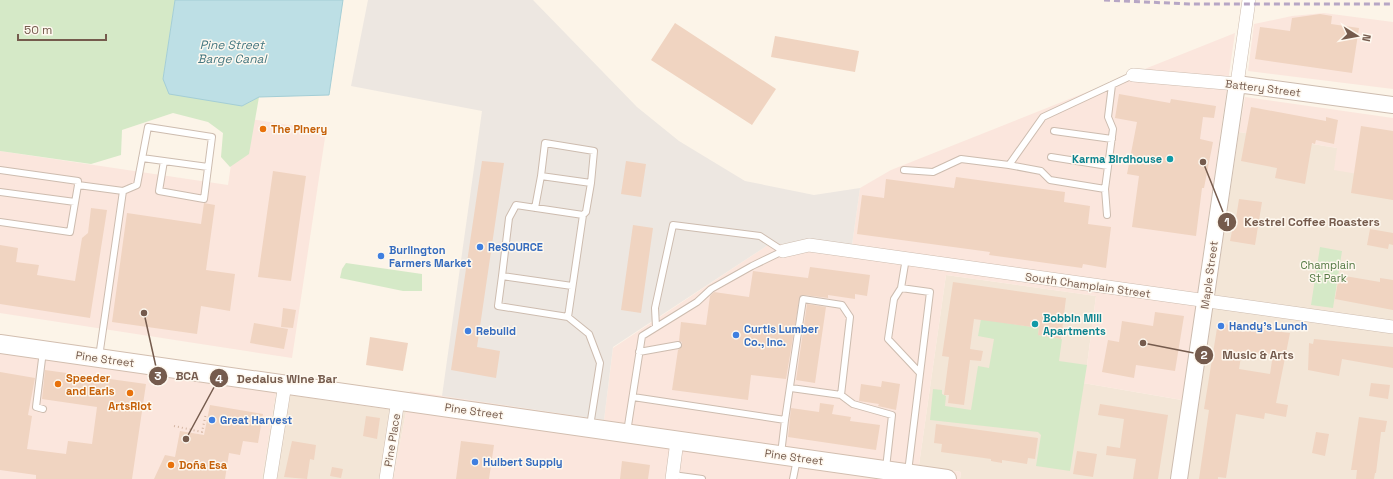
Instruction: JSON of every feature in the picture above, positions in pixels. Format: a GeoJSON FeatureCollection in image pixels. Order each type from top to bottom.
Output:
{"type":"FeatureCollection","features":[{"type":"Feature","properties":{"kind":"main road","name":"Pine Street"},"geometry":{"type":"LineString","coordinates":[[0,344],[947,479]]}},
{"type":"Feature","properties":{"kind":"street","name":"Maple Street"},"geometry":{"type":"LineString","coordinates":[[1179,479],[1249,0]]}},
{"type":"Feature","properties":{"kind":"street","name":"Battery Street"},"geometry":{"type":"LineString","coordinates":[[1133,75],[1237,84],[1393,105]]}},
{"type":"Feature","properties":{"kind":"street","name":"South Champlain Street"},"geometry":{"type":"LineString","coordinates":[[783,252],[809,245],[1205,302],[1393,327]]}},
{"type":"Feature","properties":{"kind":"street"},"geometry":{"type":"LineString","coordinates":[[270,479],[286,384]]}},
{"type":"Feature","properties":{"kind":"street","name":"Pine Place"},"geometry":{"type":"LineString","coordinates":[[386,479],[398,400]]}},
{"type":"Feature","properties":{"kind":"street"},"geometry":{"type":"LineString","coordinates":[[672,477],[677,441]]}},
{"type":"Feature","properties":{"kind":"lane"},"geometry":{"type":"LineString","coordinates":[[1009,165],[1043,117],[1133,75]]}},
{"type":"Feature","properties":{"kind":"lane"},"geometry":{"type":"LineString","coordinates":[[1107,215],[1105,189],[1113,129],[1108,117],[1112,85]]}},
{"type":"Feature","properties":{"kind":"lane"},"geometry":{"type":"LineString","coordinates":[[78,185],[123,191],[137,184],[148,127],[212,137],[204,198],[159,192],[164,161]]}},
{"type":"Feature","properties":{"kind":"lane"},"geometry":{"type":"LineString","coordinates":[[1054,131],[1112,139]]}},
{"type":"Feature","properties":{"kind":"lane"},"geometry":{"type":"LineString","coordinates":[[535,208],[545,143],[594,152],[591,183],[586,212],[583,216],[568,317]]}},
{"type":"Feature","properties":{"kind":"lane"},"geometry":{"type":"LineString","coordinates":[[1051,157],[1108,166]]}},
{"type":"Feature","properties":{"kind":"lane"},"geometry":{"type":"LineString","coordinates":[[142,158],[208,167]]}},
{"type":"Feature","properties":{"kind":"lane"},"geometry":{"type":"LineString","coordinates":[[904,170],[933,172],[961,159],[1041,171],[1050,180],[1105,189]]}},
{"type":"Feature","properties":{"kind":"lane"},"geometry":{"type":"LineString","coordinates":[[0,170],[78,181],[70,232],[0,222]]}},
{"type":"Feature","properties":{"kind":"lane"},"geometry":{"type":"LineString","coordinates":[[541,176],[591,183]]}},
{"type":"Feature","properties":{"kind":"lane"},"geometry":{"type":"LineString","coordinates":[[99,358],[123,191]]}},
{"type":"Feature","properties":{"kind":"lane"},"geometry":{"type":"LineString","coordinates":[[0,192],[75,202]]}},
{"type":"Feature","properties":{"kind":"lane"},"geometry":{"type":"LineString","coordinates":[[583,216],[516,205],[509,218],[498,306],[568,317],[589,334],[600,363],[590,428]]}},
{"type":"Feature","properties":{"kind":"lane"},"geometry":{"type":"LineString","coordinates":[[656,327],[655,308],[673,225],[760,236],[783,252]]}},
{"type":"Feature","properties":{"kind":"lane"},"geometry":{"type":"LineString","coordinates":[[627,434],[642,336],[697,302],[711,289],[752,266],[783,252]]}},
{"type":"Feature","properties":{"kind":"lane"},"geometry":{"type":"LineString","coordinates":[[906,258],[901,288],[894,299],[888,339],[919,372]]}},
{"type":"Feature","properties":{"kind":"lane"},"geometry":{"type":"LineString","coordinates":[[502,276],[572,286]]}},
{"type":"Feature","properties":{"kind":"lane"},"geometry":{"type":"LineString","coordinates":[[901,288],[930,292],[907,473]]}},
{"type":"Feature","properties":{"kind":"lane"},"geometry":{"type":"LineString","coordinates":[[793,479],[785,420],[791,388],[803,299],[842,305],[850,317],[841,395]]}},
{"type":"Feature","properties":{"kind":"lane"},"geometry":{"type":"LineString","coordinates":[[639,352],[678,345]]}},
{"type":"Feature","properties":{"kind":"lane"},"geometry":{"type":"LineString","coordinates":[[43,350],[36,407],[43,409]]}},
{"type":"Feature","properties":{"kind":"lane"},"geometry":{"type":"LineString","coordinates":[[791,388],[841,395],[853,404],[892,415],[885,470]]}},
{"type":"Feature","properties":{"kind":"lane"},"geometry":{"type":"LineString","coordinates":[[632,397],[785,420]]}},
{"type":"Feature","properties":{"kind":"lane"},"geometry":{"type":"LineString","coordinates":[[672,477],[702,479]]}},
{"type":"Feature","properties":{"kind":"path"},"geometry":{"type":"LineString","coordinates":[[174,426],[202,432],[206,414]]}},
{"type":"Feature","properties":{"kind":"shaded area"},"geometry":{"type":"Polygon","coordinates":[[[368,0],[533,0],[637,107],[679,141],[745,181],[814,195],[860,188],[852,245],[809,242],[768,245],[613,347],[604,420],[442,396],[482,111],[351,86],[368,0]]]}},
{"type":"Feature","properties":{"kind":"shaded area"},"geometry":{"type":"Polygon","coordinates":[[[1324,13],[1393,22],[1393,89],[1248,71],[1254,24],[1292,16],[1324,13]]]}},
{"type":"Feature","properties":{"kind":"shaded area"},"geometry":{"type":"Polygon","coordinates":[[[1235,33],[1182,400],[1083,383],[1087,365],[1096,296],[946,275],[919,465],[961,472],[960,479],[393,479],[410,391],[604,420],[613,348],[768,245],[809,242],[852,245],[860,188],[891,170],[1235,33]]]}},
{"type":"Feature","properties":{"kind":"shaded area"},"geometry":{"type":"Polygon","coordinates":[[[1245,97],[1393,118],[1393,180],[1334,170],[1337,148],[1239,132],[1245,97]]]}},
{"type":"Feature","properties":{"kind":"shaded area"},"geometry":{"type":"Polygon","coordinates":[[[238,117],[326,131],[292,358],[0,313],[0,151],[228,185],[238,117]]]}},
{"type":"Feature","properties":{"kind":"shaded area"},"geometry":{"type":"Polygon","coordinates":[[[1239,132],[1337,148],[1393,180],[1393,479],[960,479],[961,472],[919,465],[946,275],[1096,296],[1087,365],[1083,383],[1199,403],[1239,132]]]}},
{"type":"Feature","properties":{"kind":"shaded area"},"geometry":{"type":"Polygon","coordinates":[[[0,352],[276,393],[262,479],[0,479],[0,352]]]}},
{"type":"Feature","properties":{"kind":"shaded area"},"geometry":{"type":"Polygon","coordinates":[[[276,393],[406,412],[393,479],[262,479],[276,393]]]}},
{"type":"Feature","properties":{"kind":"green space"},"geometry":{"type":"Polygon","coordinates":[[[0,0],[175,0],[163,79],[242,106],[259,97],[249,154],[230,167],[221,157],[223,133],[208,122],[173,113],[122,130],[121,155],[91,164],[0,151],[0,0]]]}},
{"type":"Feature","properties":{"kind":"green space","name":"Champlain St Park"},"geometry":{"type":"Polygon","coordinates":[[[1320,247],[1342,251],[1333,308],[1311,305],[1320,247]]]}},
{"type":"Feature","properties":{"kind":"green space"},"geometry":{"type":"Polygon","coordinates":[[[346,263],[422,274],[422,291],[403,291],[340,278],[342,269],[346,263]]]}},
{"type":"Feature","properties":{"kind":"green space"},"geometry":{"type":"Polygon","coordinates":[[[981,319],[1039,328],[1038,335],[1062,339],[1059,361],[1087,365],[1070,471],[1036,466],[1041,435],[1038,432],[930,420],[933,389],[942,390],[942,394],[946,396],[945,406],[971,410],[978,366],[989,368],[994,339],[978,336],[981,319]]]}},
{"type":"Feature","properties":{"kind":"water","name":"Pine Street Barge Canal"},"geometry":{"type":"Polygon","coordinates":[[[175,0],[343,0],[329,95],[259,97],[242,106],[169,94],[163,79],[175,0]]]}},
{"type":"Feature","properties":{"kind":"building"},"geometry":{"type":"Polygon","coordinates":[[[1320,14],[1332,16],[1331,24],[1359,28],[1352,73],[1255,59],[1260,27],[1290,31],[1292,18],[1320,14]]]}},
{"type":"Feature","properties":{"kind":"building"},"geometry":{"type":"Polygon","coordinates":[[[675,23],[776,89],[752,125],[651,60],[675,23]]]}},
{"type":"Feature","properties":{"kind":"building"},"geometry":{"type":"Polygon","coordinates":[[[775,36],[859,51],[855,72],[771,57],[775,36]]]}},
{"type":"Feature","properties":{"kind":"building"},"geometry":{"type":"Polygon","coordinates":[[[1119,94],[1170,103],[1171,99],[1216,106],[1214,118],[1203,117],[1200,139],[1213,142],[1204,188],[1202,188],[1196,236],[1132,227],[1139,176],[1127,174],[1137,122],[1115,118],[1119,94]]]}},
{"type":"Feature","properties":{"kind":"building"},"geometry":{"type":"Polygon","coordinates":[[[1251,107],[1326,121],[1326,117],[1338,120],[1334,144],[1316,140],[1315,144],[1312,143],[1305,184],[1275,178],[1277,168],[1241,161],[1251,107]]]}},
{"type":"Feature","properties":{"kind":"building"},"geometry":{"type":"Polygon","coordinates":[[[1361,126],[1393,131],[1393,200],[1351,193],[1361,126]]]}},
{"type":"Feature","properties":{"kind":"building"},"geometry":{"type":"Polygon","coordinates":[[[482,161],[504,163],[477,347],[500,351],[496,378],[451,370],[482,161]]]}},
{"type":"Feature","properties":{"kind":"building"},"geometry":{"type":"Polygon","coordinates":[[[626,161],[646,164],[641,197],[621,194],[626,161]]]}},
{"type":"Feature","properties":{"kind":"building"},"geometry":{"type":"Polygon","coordinates":[[[273,171],[306,176],[291,281],[258,277],[273,171]]]}},
{"type":"Feature","properties":{"kind":"building"},"geometry":{"type":"Polygon","coordinates":[[[956,177],[1065,192],[1064,202],[1090,206],[1088,224],[1111,227],[1106,268],[1083,264],[1082,268],[989,255],[990,252],[857,234],[862,195],[884,198],[886,179],[954,188],[956,177]]]}},
{"type":"Feature","properties":{"kind":"building"},"geometry":{"type":"Polygon","coordinates":[[[1239,199],[1262,202],[1255,245],[1230,241],[1232,231],[1234,231],[1239,199]]]}},
{"type":"Feature","properties":{"kind":"building"},"geometry":{"type":"Polygon","coordinates":[[[204,203],[215,205],[206,270],[235,274],[230,311],[201,306],[197,334],[112,322],[127,213],[201,224],[204,203]]]}},
{"type":"Feature","properties":{"kind":"building"},"geometry":{"type":"Polygon","coordinates":[[[91,208],[107,210],[90,318],[0,304],[0,245],[18,248],[16,262],[39,265],[37,275],[75,281],[82,238],[88,233],[91,208]]]}},
{"type":"Feature","properties":{"kind":"building"},"geometry":{"type":"Polygon","coordinates":[[[633,225],[653,228],[641,313],[621,310],[633,225]]]}},
{"type":"Feature","properties":{"kind":"building"},"geometry":{"type":"Polygon","coordinates":[[[1370,229],[1393,233],[1393,245],[1389,244],[1388,249],[1367,245],[1370,229]]]}},
{"type":"Feature","properties":{"kind":"building","name":"Curtis Lumber Co., Inc."},"geometry":{"type":"Polygon","coordinates":[[[810,267],[870,275],[867,296],[855,294],[855,299],[828,295],[828,298],[804,295],[800,296],[786,379],[751,375],[748,400],[672,390],[678,350],[682,346],[682,342],[679,341],[681,322],[706,325],[710,296],[714,292],[749,297],[753,271],[808,278],[810,267]]]}},
{"type":"Feature","properties":{"kind":"building"},"geometry":{"type":"Polygon","coordinates":[[[1339,275],[1380,282],[1380,278],[1393,280],[1393,310],[1335,299],[1339,275]]]}},
{"type":"Feature","properties":{"kind":"building","name":"Bobbin Mill Apartments"},"geometry":{"type":"Polygon","coordinates":[[[953,282],[1066,298],[1061,339],[1038,335],[1039,328],[974,319],[970,349],[983,351],[981,361],[970,360],[964,405],[948,403],[949,395],[944,395],[949,357],[942,356],[953,282]]]}},
{"type":"Feature","properties":{"kind":"building"},"geometry":{"type":"Polygon","coordinates":[[[807,304],[826,307],[815,383],[796,380],[807,304]]]}},
{"type":"Feature","properties":{"kind":"building"},"geometry":{"type":"Polygon","coordinates":[[[283,308],[296,310],[293,328],[281,327],[283,308]]]}},
{"type":"Feature","properties":{"kind":"building"},"geometry":{"type":"Polygon","coordinates":[[[1155,312],[1184,316],[1175,371],[1136,365],[1134,378],[1102,372],[1108,340],[1119,342],[1122,321],[1153,326],[1155,312]]]}},
{"type":"Feature","properties":{"kind":"building"},"geometry":{"type":"Polygon","coordinates":[[[1218,322],[1237,327],[1290,333],[1276,403],[1288,405],[1286,417],[1265,413],[1264,419],[1236,414],[1226,478],[1218,477],[1218,479],[1199,479],[1209,410],[1204,409],[1218,322]],[[1242,351],[1239,369],[1270,374],[1273,354],[1242,351]]]}},
{"type":"Feature","properties":{"kind":"building"},"geometry":{"type":"Polygon","coordinates":[[[254,323],[288,329],[284,349],[250,343],[254,323]]]}},
{"type":"Feature","properties":{"kind":"building"},"geometry":{"type":"Polygon","coordinates":[[[370,337],[408,343],[403,371],[366,365],[370,337]]]}},
{"type":"Feature","properties":{"kind":"building"},"geometry":{"type":"Polygon","coordinates":[[[1314,339],[1393,347],[1393,368],[1342,359],[1339,376],[1308,370],[1309,343],[1313,344],[1314,339]]]}},
{"type":"Feature","properties":{"kind":"building"},"geometry":{"type":"Polygon","coordinates":[[[45,370],[146,384],[132,479],[36,479],[36,475],[0,470],[0,372],[35,378],[28,415],[32,416],[27,449],[66,454],[68,441],[92,444],[97,407],[42,399],[45,370]]]}},
{"type":"Feature","properties":{"kind":"building"},"geometry":{"type":"Polygon","coordinates":[[[882,381],[900,384],[896,410],[878,406],[879,404],[859,401],[861,384],[881,387],[882,381]]]}},
{"type":"Feature","properties":{"kind":"building"},"geometry":{"type":"Polygon","coordinates":[[[1371,383],[1390,385],[1388,399],[1369,396],[1371,383]]]}},
{"type":"Feature","properties":{"kind":"building"},"geometry":{"type":"Polygon","coordinates":[[[820,403],[834,405],[832,414],[851,417],[850,421],[880,425],[876,450],[788,437],[791,408],[819,412],[820,403]]]}},
{"type":"Feature","properties":{"kind":"building"},"geometry":{"type":"Polygon","coordinates":[[[1100,404],[1168,415],[1158,479],[1133,479],[1136,459],[1106,455],[1107,446],[1120,448],[1124,419],[1098,415],[1100,404]]]}},
{"type":"Feature","properties":{"kind":"building"},"geometry":{"type":"Polygon","coordinates":[[[210,405],[263,414],[258,443],[243,441],[240,455],[229,453],[225,479],[154,479],[165,455],[175,457],[180,431],[204,435],[210,405]]]}},
{"type":"Feature","properties":{"kind":"building"},"geometry":{"type":"Polygon","coordinates":[[[366,416],[380,418],[377,439],[363,436],[366,416]]]}},
{"type":"Feature","properties":{"kind":"building"},"geometry":{"type":"Polygon","coordinates":[[[1359,417],[1387,421],[1385,432],[1381,432],[1374,479],[1356,479],[1357,470],[1351,470],[1359,417]]]}},
{"type":"Feature","properties":{"kind":"building"},"geometry":{"type":"Polygon","coordinates":[[[936,424],[1038,438],[1035,459],[1028,458],[1027,464],[1002,460],[1002,463],[991,461],[991,459],[941,452],[942,444],[934,443],[936,424]]]}},
{"type":"Feature","properties":{"kind":"building"},"geometry":{"type":"Polygon","coordinates":[[[1316,432],[1329,434],[1325,456],[1312,453],[1316,432]]]}},
{"type":"Feature","properties":{"kind":"building"},"geometry":{"type":"Polygon","coordinates":[[[292,441],[316,445],[314,460],[310,459],[307,479],[284,477],[292,441]]]}},
{"type":"Feature","properties":{"kind":"building","name":"Hulbert Supply"},"geometry":{"type":"Polygon","coordinates":[[[461,441],[494,445],[489,479],[456,479],[461,441]]]}},
{"type":"Feature","properties":{"kind":"building"},"geometry":{"type":"Polygon","coordinates":[[[1077,451],[1097,454],[1093,477],[1073,474],[1077,451]]]}},
{"type":"Feature","properties":{"kind":"building"},"geometry":{"type":"Polygon","coordinates":[[[622,461],[650,465],[648,479],[620,479],[622,461]]]}},
{"type":"Feature","properties":{"kind":"building"},"geometry":{"type":"Polygon","coordinates":[[[332,467],[343,469],[341,478],[330,476],[332,467]]]}},
{"type":"Feature","properties":{"kind":"railway"},"geometry":{"type":"LineString","coordinates":[[1104,0],[1189,4],[1393,4]]}},
{"type":"Feature","properties":{"kind":"place","name":"The Pinery"},"geometry":{"type":"Point","coordinates":[263,129]}},
{"type":"Feature","properties":{"kind":"place","name":"Karma Birdhouse"},"geometry":{"type":"Point","coordinates":[1170,159]}},
{"type":"Feature","properties":{"kind":"place","name":"Kestrel Coffee Roasters"},"geometry":{"type":"Point","coordinates":[1203,162]}},
{"type":"Feature","properties":{"kind":"place","name":"ReSOURCE"},"geometry":{"type":"Point","coordinates":[480,247]}},
{"type":"Feature","properties":{"kind":"place","name":"Burlington Farmers Market"},"geometry":{"type":"Point","coordinates":[381,256]}},
{"type":"Feature","properties":{"kind":"place","name":"BCA"},"geometry":{"type":"Point","coordinates":[144,313]}},
{"type":"Feature","properties":{"kind":"place","name":"Bobbin Mill Apartments"},"geometry":{"type":"Point","coordinates":[1035,324]}},
{"type":"Feature","properties":{"kind":"place","name":"Handy's Lunch"},"geometry":{"type":"Point","coordinates":[1221,326]}},
{"type":"Feature","properties":{"kind":"place","name":"Rebuild"},"geometry":{"type":"Point","coordinates":[468,331]}},
{"type":"Feature","properties":{"kind":"place","name":"Curtis Lumber Co., Inc."},"geometry":{"type":"Point","coordinates":[736,335]}},
{"type":"Feature","properties":{"kind":"place","name":"Music & Arts"},"geometry":{"type":"Point","coordinates":[1143,343]}},
{"type":"Feature","properties":{"kind":"place","name":"Speeder and Earls"},"geometry":{"type":"Point","coordinates":[58,384]}},
{"type":"Feature","properties":{"kind":"place","name":"ArtsRiot"},"geometry":{"type":"Point","coordinates":[130,393]}},
{"type":"Feature","properties":{"kind":"place","name":"Great Harvest"},"geometry":{"type":"Point","coordinates":[212,420]}},
{"type":"Feature","properties":{"kind":"place","name":"Dedalus Wine Bar"},"geometry":{"type":"Point","coordinates":[186,439]}},
{"type":"Feature","properties":{"kind":"place","name":"Hulbert Supply"},"geometry":{"type":"Point","coordinates":[475,462]}},
{"type":"Feature","properties":{"kind":"place","name":"Doña Esa"},"geometry":{"type":"Point","coordinates":[171,465]}}]}
